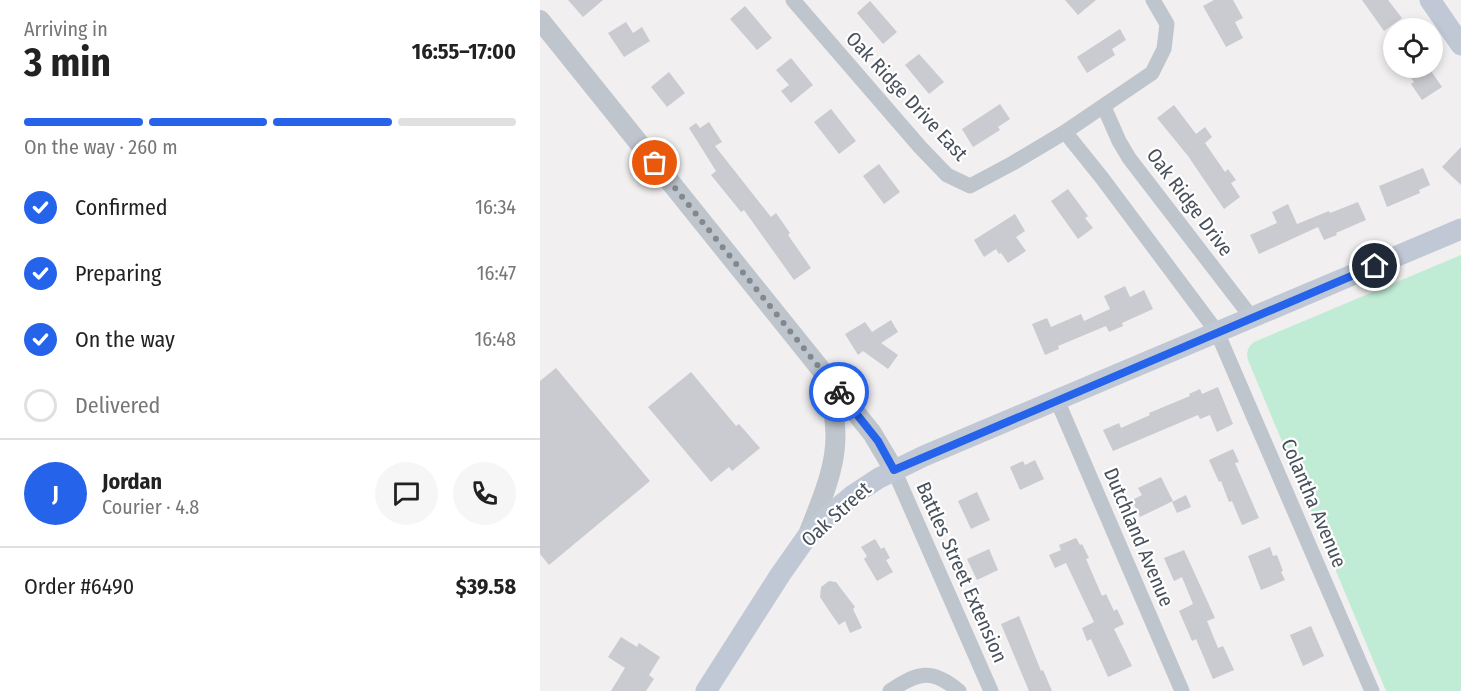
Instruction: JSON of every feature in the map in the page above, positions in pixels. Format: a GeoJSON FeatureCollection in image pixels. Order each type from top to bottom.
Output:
{"type":"FeatureCollection","features":[{"type":"Feature","properties":{"kind":"main road"},"geometry":{"type":"LineString","coordinates":[[1430,0],[1461,45]]}},
{"type":"Feature","properties":{"kind":"main road","name":"Oak Street"},"geometry":{"type":"LineString","coordinates":[[706,691],[806,538],[853,495],[879,478],[1461,229]]}},
{"type":"Feature","properties":{"kind":"street","name":"Oak Ridge Drive East"},"geometry":{"type":"LineString","coordinates":[[793,0],[947,175],[970,186],[1065,132]]}},
{"type":"Feature","properties":{"kind":"street"},"geometry":{"type":"LineString","coordinates":[[1154,0],[1167,24],[1164,49],[1152,73],[1065,132],[1217,332]]}},
{"type":"Feature","properties":{"kind":"street"},"geometry":{"type":"LineString","coordinates":[[540,20],[872,433],[894,470]]}},
{"type":"Feature","properties":{"kind":"street","name":"Oak Ridge Drive"},"geometry":{"type":"LineString","coordinates":[[1104,107],[1119,141],[1130,158],[1252,318]]}},
{"type":"Feature","properties":{"kind":"street","name":"Colantha Avenue"},"geometry":{"type":"LineString","coordinates":[[1217,332],[1372,691]]}},
{"type":"Feature","properties":{"kind":"street"},"geometry":{"type":"LineString","coordinates":[[806,538],[827,486],[836,451],[834,410],[816,364]]}},
{"type":"Feature","properties":{"kind":"street","name":"Dutchland Avenue"},"geometry":{"type":"LineString","coordinates":[[1057,400],[1182,691]]}},
{"type":"Feature","properties":{"kind":"street","name":"Battles Street Extension"},"geometry":{"type":"LineString","coordinates":[[894,470],[991,691]]}},
{"type":"Feature","properties":{"kind":"street"},"geometry":{"type":"LineString","coordinates":[[890,691],[912,678],[931,675],[942,678],[959,691]]}},
{"type":"Feature","properties":{"kind":"green space"},"geometry":{"type":"Polygon","coordinates":[[[1461,255],[1461,691],[1386,691],[1248,360],[1247,352],[1254,342],[1461,255]]]}},
{"type":"Feature","properties":{"kind":"building"},"geometry":{"type":"Polygon","coordinates":[[[568,0],[603,0],[583,17],[568,0]]]}},
{"type":"Feature","properties":{"kind":"building"},"geometry":{"type":"Polygon","coordinates":[[[1065,0],[1096,0],[1078,15],[1065,0]]]}},
{"type":"Feature","properties":{"kind":"building"},"geometry":{"type":"Polygon","coordinates":[[[1214,0],[1233,0],[1243,18],[1235,22],[1243,38],[1226,47],[1203,6],[1214,0]]]}},
{"type":"Feature","properties":{"kind":"building"},"geometry":{"type":"Polygon","coordinates":[[[1362,0],[1388,0],[1402,18],[1383,18],[1383,30],[1362,0]]]}},
{"type":"Feature","properties":{"kind":"building"},"geometry":{"type":"Polygon","coordinates":[[[870,1],[897,32],[883,44],[857,13],[870,1]]]}},
{"type":"Feature","properties":{"kind":"building"},"geometry":{"type":"Polygon","coordinates":[[[745,6],[772,38],[757,50],[730,19],[745,6]]]}},
{"type":"Feature","properties":{"kind":"building"},"geometry":{"type":"Polygon","coordinates":[[[626,22],[633,33],[642,27],[650,41],[624,57],[608,33],[626,22]]]}},
{"type":"Feature","properties":{"kind":"building"},"geometry":{"type":"Polygon","coordinates":[[[1120,29],[1126,40],[1112,49],[1115,55],[1087,73],[1077,57],[1120,29]]]}},
{"type":"Feature","properties":{"kind":"building"},"geometry":{"type":"Polygon","coordinates":[[[919,54],[944,82],[929,94],[905,65],[919,54]]]}},
{"type":"Feature","properties":{"kind":"building"},"geometry":{"type":"Polygon","coordinates":[[[791,58],[813,85],[791,103],[781,91],[789,85],[776,70],[791,58]]]}},
{"type":"Feature","properties":{"kind":"building"},"geometry":{"type":"Polygon","coordinates":[[[669,72],[685,93],[667,107],[651,87],[669,72]]]}},
{"type":"Feature","properties":{"kind":"building"},"geometry":{"type":"Polygon","coordinates":[[[1411,78],[1436,78],[1442,87],[1422,100],[1411,84],[1414,82],[1411,78]]]}},
{"type":"Feature","properties":{"kind":"building"},"geometry":{"type":"Polygon","coordinates":[[[1000,104],[1010,119],[998,127],[1000,130],[973,147],[962,129],[1000,104]]]}},
{"type":"Feature","properties":{"kind":"building"},"geometry":{"type":"Polygon","coordinates":[[[1174,105],[1196,134],[1205,127],[1212,137],[1205,143],[1225,172],[1228,169],[1236,180],[1231,183],[1240,197],[1224,209],[1188,156],[1157,118],[1174,105]]]}},
{"type":"Feature","properties":{"kind":"building"},"geometry":{"type":"Polygon","coordinates":[[[831,109],[856,141],[839,154],[814,122],[831,109]]]}},
{"type":"Feature","properties":{"kind":"building"},"geometry":{"type":"Polygon","coordinates":[[[709,122],[722,142],[715,146],[771,217],[776,213],[811,268],[794,280],[744,210],[741,212],[711,175],[716,171],[689,128],[696,123],[700,128],[709,122]]]}},
{"type":"Feature","properties":{"kind":"building"},"geometry":{"type":"Polygon","coordinates":[[[1461,147],[1461,185],[1442,167],[1461,147]]]}},
{"type":"Feature","properties":{"kind":"building"},"geometry":{"type":"Polygon","coordinates":[[[879,164],[900,192],[884,204],[863,176],[879,164]]]}},
{"type":"Feature","properties":{"kind":"building"},"geometry":{"type":"Polygon","coordinates":[[[1423,168],[1430,185],[1419,190],[1420,193],[1387,207],[1379,186],[1423,168]]]}},
{"type":"Feature","properties":{"kind":"building"},"geometry":{"type":"Polygon","coordinates":[[[1068,189],[1088,216],[1085,218],[1093,228],[1078,239],[1051,201],[1068,189]]]}},
{"type":"Feature","properties":{"kind":"building"},"geometry":{"type":"Polygon","coordinates":[[[1358,202],[1366,220],[1324,240],[1318,227],[1259,254],[1250,235],[1277,223],[1272,212],[1288,204],[1297,224],[1358,202]]]}},
{"type":"Feature","properties":{"kind":"building"},"geometry":{"type":"Polygon","coordinates":[[[1015,214],[1025,231],[1016,237],[1026,251],[1008,263],[996,249],[984,257],[974,240],[1015,214]]]}},
{"type":"Feature","properties":{"kind":"building"},"geometry":{"type":"Polygon","coordinates":[[[1125,286],[1130,297],[1144,290],[1153,309],[1122,323],[1123,326],[1109,332],[1106,326],[1058,346],[1059,349],[1045,355],[1032,324],[1047,318],[1051,327],[1081,314],[1084,321],[1110,309],[1104,296],[1125,286]]]}},
{"type":"Feature","properties":{"kind":"building"},"geometry":{"type":"Polygon","coordinates":[[[891,320],[898,332],[881,343],[898,355],[888,369],[863,351],[858,355],[845,334],[865,322],[872,332],[891,320]]]}},
{"type":"Feature","properties":{"kind":"building"},"geometry":{"type":"Polygon","coordinates":[[[556,368],[650,481],[549,565],[540,554],[540,381],[556,368]]]}},
{"type":"Feature","properties":{"kind":"building"},"geometry":{"type":"Polygon","coordinates":[[[691,372],[736,426],[739,424],[760,448],[732,471],[729,467],[711,482],[648,407],[691,372]]]}},
{"type":"Feature","properties":{"kind":"building"},"geometry":{"type":"Polygon","coordinates":[[[1218,387],[1233,424],[1217,432],[1210,415],[1200,419],[1198,415],[1113,451],[1103,430],[1119,423],[1121,428],[1150,415],[1149,413],[1190,396],[1189,394],[1200,389],[1202,394],[1218,387]]]}},
{"type":"Feature","properties":{"kind":"building"},"geometry":{"type":"Polygon","coordinates":[[[1233,449],[1239,462],[1235,463],[1259,518],[1242,525],[1232,501],[1229,502],[1221,481],[1219,482],[1209,460],[1233,449]]]}},
{"type":"Feature","properties":{"kind":"building"},"geometry":{"type":"Polygon","coordinates":[[[1035,460],[1044,479],[1020,490],[1010,467],[1023,461],[1025,465],[1035,460]]]}},
{"type":"Feature","properties":{"kind":"building"},"geometry":{"type":"Polygon","coordinates":[[[1161,477],[1173,501],[1140,517],[1132,500],[1142,495],[1138,488],[1161,477]]]}},
{"type":"Feature","properties":{"kind":"building"},"geometry":{"type":"Polygon","coordinates":[[[977,492],[990,520],[971,529],[958,501],[977,492]]]}},
{"type":"Feature","properties":{"kind":"building"},"geometry":{"type":"Polygon","coordinates":[[[1186,495],[1191,507],[1177,513],[1172,502],[1186,495]]]}},
{"type":"Feature","properties":{"kind":"building"},"geometry":{"type":"Polygon","coordinates":[[[1076,538],[1089,558],[1086,559],[1102,596],[1106,594],[1114,611],[1117,609],[1124,624],[1114,629],[1132,666],[1108,677],[1091,639],[1087,641],[1082,628],[1094,622],[1066,563],[1055,568],[1049,555],[1061,550],[1059,545],[1076,538]]]}},
{"type":"Feature","properties":{"kind":"building"},"geometry":{"type":"Polygon","coordinates":[[[875,539],[881,549],[884,547],[890,558],[886,560],[893,572],[877,581],[864,559],[867,556],[861,547],[875,539]]]}},
{"type":"Feature","properties":{"kind":"building"},"geometry":{"type":"Polygon","coordinates":[[[1270,547],[1273,556],[1277,555],[1285,580],[1261,590],[1248,556],[1270,547]]]}},
{"type":"Feature","properties":{"kind":"building"},"geometry":{"type":"Polygon","coordinates":[[[989,549],[998,570],[977,580],[967,559],[989,549]]]}},
{"type":"Feature","properties":{"kind":"building"},"geometry":{"type":"Polygon","coordinates":[[[1184,550],[1215,618],[1207,621],[1218,648],[1223,646],[1234,670],[1213,679],[1196,639],[1192,641],[1179,611],[1193,604],[1182,577],[1174,581],[1164,558],[1184,550]]]}},
{"type":"Feature","properties":{"kind":"building"},"geometry":{"type":"Polygon","coordinates":[[[829,581],[836,582],[855,607],[853,609],[862,628],[850,633],[845,621],[839,625],[820,597],[821,587],[829,581]]]}},
{"type":"Feature","properties":{"kind":"building"},"geometry":{"type":"Polygon","coordinates":[[[1019,616],[1041,671],[1043,670],[1052,691],[1029,691],[1001,624],[1019,616]]]}},
{"type":"Feature","properties":{"kind":"building"},"geometry":{"type":"Polygon","coordinates":[[[1311,626],[1324,656],[1303,666],[1290,635],[1311,626]]]}},
{"type":"Feature","properties":{"kind":"building"},"geometry":{"type":"Polygon","coordinates":[[[621,637],[637,647],[639,643],[660,657],[649,675],[654,679],[646,691],[611,691],[625,668],[608,657],[621,637]]]}},
{"type":"Feature","properties":{"kind":"way so far"},"geometry":{"type":"LineString","coordinates":[[655,163],[839,392]]}},
{"type":"Feature","properties":{"kind":"route"},"geometry":{"type":"LineString","coordinates":[[839,392],[878,441],[894,470],[1375,266]]}}]}
